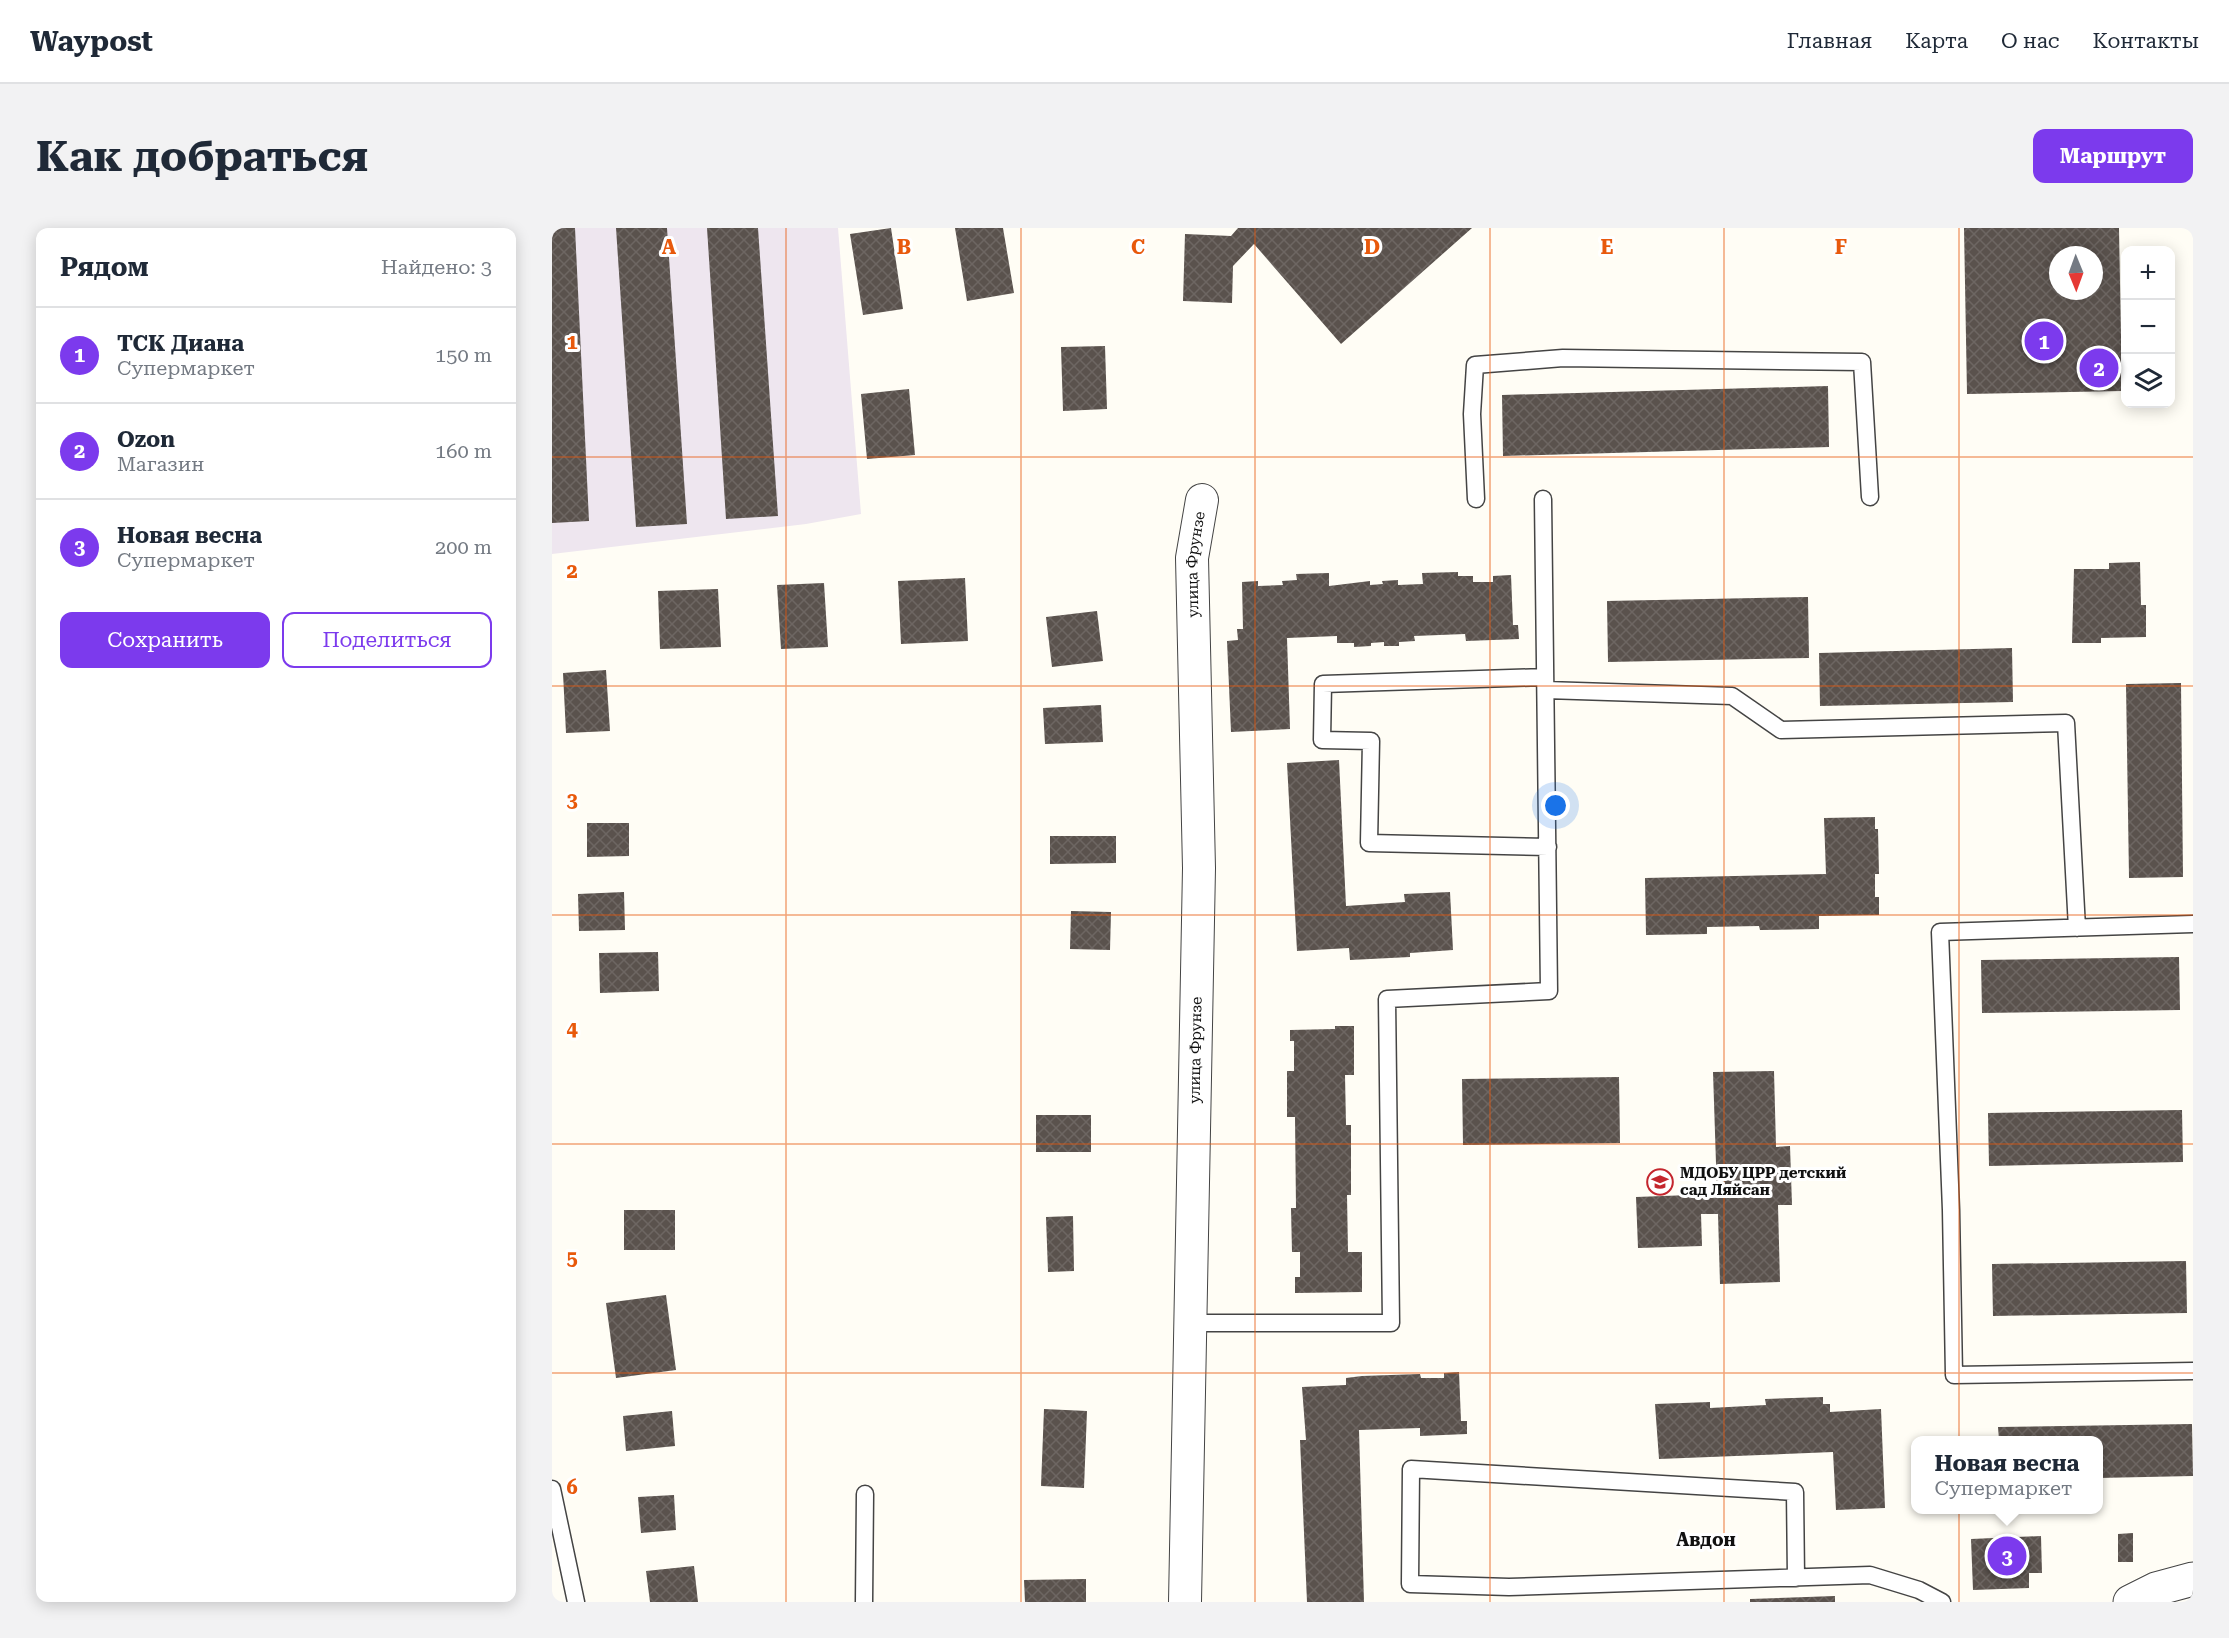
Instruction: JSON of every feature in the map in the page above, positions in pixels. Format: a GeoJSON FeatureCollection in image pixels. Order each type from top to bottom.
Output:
{"type":"FeatureCollection","features":[{"type":"Feature","properties":{"kind":"street","name":"улица Фрунзе"},"geometry":{"type":"LineString","coordinates":[[1185,1602],[1199,868],[1192,558],[1202,500]]}},
{"type":"Feature","properties":{"kind":"street"},"geometry":{"type":"LineString","coordinates":[[2130,1602],[2156,1589],[2193,1579]]}},
{"type":"Feature","properties":{"kind":"lane"},"geometry":{"type":"LineString","coordinates":[[1476,499],[1472,414],[1474,364],[1563,358],[1862,362],[1870,497]]}},
{"type":"Feature","properties":{"kind":"lane"},"geometry":{"type":"LineString","coordinates":[[1190,1323],[1392,1323],[1387,999],[1550,991],[1543,498]]}},
{"type":"Feature","properties":{"kind":"lane"},"geometry":{"type":"LineString","coordinates":[[1548,847],[1369,843],[1371,741],[1322,740],[1323,684],[1546,683],[1732,696],[1781,730],[2066,723],[2077,928]]}},
{"type":"Feature","properties":{"kind":"lane"},"geometry":{"type":"LineString","coordinates":[[2193,924],[1940,932],[1951,1210],[1954,1375],[2193,1371]]}},
{"type":"Feature","properties":{"kind":"lane"},"geometry":{"type":"LineString","coordinates":[[1796,1578],[1795,1492],[1411,1468],[1410,1584],[1502,1595],[1870,1575],[1919,1590],[1942,1602]]}},
{"type":"Feature","properties":{"kind":"lane"},"geometry":{"type":"LineString","coordinates":[[552,1489],[576,1602]]}},
{"type":"Feature","properties":{"kind":"lane"},"geometry":{"type":"LineString","coordinates":[[864,1602],[865,1494]]}},
{"type":"Feature","properties":{"kind":"shaded area"},"geometry":{"type":"Polygon","coordinates":[[[552,228],[838,228],[861,514],[806,524],[552,554],[552,228]]]}},
{"type":"Feature","properties":{"kind":"building"},"geometry":{"type":"Polygon","coordinates":[[[552,228],[575,228],[589,521],[552,523],[552,228]]]}},
{"type":"Feature","properties":{"kind":"building"},"geometry":{"type":"Polygon","coordinates":[[[616,228],[667,228],[687,524],[636,527],[616,228]]]}},
{"type":"Feature","properties":{"kind":"building"},"geometry":{"type":"Polygon","coordinates":[[[707,228],[758,228],[778,516],[726,519],[707,228]]]}},
{"type":"Feature","properties":{"kind":"building"},"geometry":{"type":"Polygon","coordinates":[[[891,228],[903,309],[863,315],[850,234],[891,228]]]}},
{"type":"Feature","properties":{"kind":"building"},"geometry":{"type":"Polygon","coordinates":[[[955,228],[1003,228],[1014,293],[967,301],[955,228]]]}},
{"type":"Feature","properties":{"kind":"building"},"geometry":{"type":"Polygon","coordinates":[[[1238,228],[1472,228],[1341,344],[1254,244],[1233,266],[1232,303],[1183,301],[1185,234],[1231,236],[1238,228]]]}},
{"type":"Feature","properties":{"kind":"building"},"geometry":{"type":"Polygon","coordinates":[[[1964,228],[2119,228],[2121,391],[1967,394],[1964,228]]]}},
{"type":"Feature","properties":{"kind":"building"},"geometry":{"type":"Polygon","coordinates":[[[1105,346],[1107,409],[1063,411],[1061,347],[1105,346]]]}},
{"type":"Feature","properties":{"kind":"building"},"geometry":{"type":"Polygon","coordinates":[[[1828,386],[1829,447],[1503,456],[1502,395],[1828,386]]]}},
{"type":"Feature","properties":{"kind":"building"},"geometry":{"type":"Polygon","coordinates":[[[909,389],[915,455],[867,459],[861,394],[909,389]]]}},
{"type":"Feature","properties":{"kind":"building"},"geometry":{"type":"Polygon","coordinates":[[[2140,562],[2141,605],[2146,605],[2146,637],[2101,638],[2101,643],[2072,643],[2074,569],[2109,569],[2109,563],[2140,562]]]}},
{"type":"Feature","properties":{"kind":"building"},"geometry":{"type":"Polygon","coordinates":[[[1458,572],[1458,576],[1473,576],[1473,582],[1493,582],[1493,576],[1511,575],[1513,625],[1518,625],[1519,639],[1466,641],[1465,634],[1414,636],[1415,641],[1399,642],[1399,646],[1384,646],[1384,642],[1371,643],[1371,646],[1354,647],[1354,643],[1337,643],[1337,636],[1287,638],[1290,729],[1231,732],[1227,641],[1238,640],[1237,629],[1243,629],[1242,582],[1258,581],[1258,586],[1283,585],[1282,581],[1297,580],[1296,574],[1329,573],[1329,586],[1370,581],[1370,585],[1383,584],[1382,581],[1398,580],[1398,585],[1423,584],[1422,573],[1458,572]]]}},
{"type":"Feature","properties":{"kind":"building"},"geometry":{"type":"Polygon","coordinates":[[[965,578],[968,641],[901,644],[898,581],[965,578]]]}},
{"type":"Feature","properties":{"kind":"building"},"geometry":{"type":"Polygon","coordinates":[[[824,583],[828,647],[781,649],[777,585],[824,583]]]}},
{"type":"Feature","properties":{"kind":"building"},"geometry":{"type":"Polygon","coordinates":[[[718,589],[721,647],[660,649],[658,591],[718,589]]]}},
{"type":"Feature","properties":{"kind":"building"},"geometry":{"type":"Polygon","coordinates":[[[1808,597],[1809,658],[1608,662],[1607,601],[1808,597]]]}},
{"type":"Feature","properties":{"kind":"building"},"geometry":{"type":"Polygon","coordinates":[[[1097,611],[1103,661],[1052,667],[1046,617],[1097,611]]]}},
{"type":"Feature","properties":{"kind":"building"},"geometry":{"type":"Polygon","coordinates":[[[2012,648],[2013,702],[1820,706],[1819,653],[2012,648]]]}},
{"type":"Feature","properties":{"kind":"building"},"geometry":{"type":"Polygon","coordinates":[[[606,670],[610,731],[566,733],[563,673],[606,670]]]}},
{"type":"Feature","properties":{"kind":"building"},"geometry":{"type":"Polygon","coordinates":[[[2181,683],[2183,877],[2129,878],[2126,684],[2181,683]]]}},
{"type":"Feature","properties":{"kind":"building"},"geometry":{"type":"Polygon","coordinates":[[[1101,705],[1103,742],[1045,744],[1043,708],[1101,705]]]}},
{"type":"Feature","properties":{"kind":"building"},"geometry":{"type":"Polygon","coordinates":[[[1339,760],[1346,906],[1405,902],[1404,894],[1450,892],[1453,950],[1410,953],[1410,957],[1350,960],[1349,948],[1297,951],[1287,763],[1339,760]]]}},
{"type":"Feature","properties":{"kind":"building"},"geometry":{"type":"Polygon","coordinates":[[[1875,817],[1875,829],[1878,829],[1879,874],[1875,874],[1875,897],[1879,897],[1879,915],[1819,916],[1819,929],[1760,930],[1759,926],[1707,927],[1707,934],[1646,935],[1645,878],[1826,874],[1824,818],[1875,817]]]}},
{"type":"Feature","properties":{"kind":"building"},"geometry":{"type":"Polygon","coordinates":[[[587,823],[629,823],[629,856],[587,857],[587,823]]]}},
{"type":"Feature","properties":{"kind":"building"},"geometry":{"type":"Polygon","coordinates":[[[1050,836],[1116,836],[1116,863],[1050,864],[1050,836]]]}},
{"type":"Feature","properties":{"kind":"building"},"geometry":{"type":"Polygon","coordinates":[[[624,892],[625,930],[579,931],[578,894],[624,892]]]}},
{"type":"Feature","properties":{"kind":"building"},"geometry":{"type":"Polygon","coordinates":[[[1071,911],[1111,912],[1110,950],[1070,949],[1071,911]]]}},
{"type":"Feature","properties":{"kind":"building"},"geometry":{"type":"Polygon","coordinates":[[[658,952],[659,991],[600,993],[599,953],[658,952]]]}},
{"type":"Feature","properties":{"kind":"building"},"geometry":{"type":"Polygon","coordinates":[[[2179,957],[2180,1010],[1982,1013],[1981,960],[2179,957]]]}},
{"type":"Feature","properties":{"kind":"building"},"geometry":{"type":"Polygon","coordinates":[[[1335,1026],[1354,1026],[1354,1075],[1345,1075],[1346,1125],[1351,1125],[1351,1195],[1347,1195],[1348,1252],[1362,1252],[1362,1292],[1295,1293],[1295,1277],[1300,1277],[1300,1252],[1292,1252],[1291,1208],[1296,1208],[1295,1117],[1287,1117],[1287,1071],[1294,1071],[1294,1041],[1290,1041],[1290,1030],[1335,1029],[1335,1026]]]}},
{"type":"Feature","properties":{"kind":"building"},"geometry":{"type":"Polygon","coordinates":[[[1774,1071],[1776,1147],[1790,1146],[1792,1205],[1778,1205],[1780,1282],[1720,1284],[1718,1214],[1701,1214],[1702,1246],[1638,1248],[1636,1197],[1717,1194],[1713,1072],[1774,1071]]]}},
{"type":"Feature","properties":{"kind":"building"},"geometry":{"type":"Polygon","coordinates":[[[1619,1077],[1620,1143],[1463,1145],[1462,1079],[1619,1077]]]}},
{"type":"Feature","properties":{"kind":"building"},"geometry":{"type":"Polygon","coordinates":[[[2182,1110],[2183,1162],[1989,1166],[1988,1113],[2182,1110]]]}},
{"type":"Feature","properties":{"kind":"building"},"geometry":{"type":"Polygon","coordinates":[[[1036,1115],[1091,1115],[1091,1152],[1036,1152],[1036,1115]]]}},
{"type":"Feature","properties":{"kind":"building"},"geometry":{"type":"Polygon","coordinates":[[[624,1210],[675,1210],[675,1250],[624,1250],[624,1210]]]}},
{"type":"Feature","properties":{"kind":"building"},"geometry":{"type":"Polygon","coordinates":[[[1073,1216],[1074,1271],[1048,1272],[1046,1217],[1073,1216]]]}},
{"type":"Feature","properties":{"kind":"building"},"geometry":{"type":"Polygon","coordinates":[[[2186,1261],[2187,1313],[1993,1316],[1992,1264],[2186,1261]]]}},
{"type":"Feature","properties":{"kind":"building"},"geometry":{"type":"Polygon","coordinates":[[[666,1295],[676,1370],[616,1378],[606,1303],[666,1295]]]}},
{"type":"Feature","properties":{"kind":"building"},"geometry":{"type":"Polygon","coordinates":[[[1459,1372],[1461,1421],[1467,1421],[1467,1434],[1420,1436],[1420,1428],[1359,1430],[1364,1602],[1307,1602],[1300,1440],[1306,1440],[1302,1387],[1346,1385],[1346,1378],[1362,1376],[1420,1374],[1421,1378],[1444,1378],[1444,1373],[1459,1372]]]}},
{"type":"Feature","properties":{"kind":"building"},"geometry":{"type":"Polygon","coordinates":[[[1823,1397],[1823,1404],[1830,1404],[1830,1412],[1881,1409],[1885,1508],[1836,1510],[1833,1452],[1659,1459],[1655,1404],[1710,1402],[1710,1408],[1766,1405],[1765,1399],[1823,1397]]]}},
{"type":"Feature","properties":{"kind":"building"},"geometry":{"type":"Polygon","coordinates":[[[1044,1409],[1087,1411],[1084,1488],[1041,1486],[1044,1409]]]}},
{"type":"Feature","properties":{"kind":"building"},"geometry":{"type":"Polygon","coordinates":[[[672,1411],[675,1446],[626,1451],[623,1416],[672,1411]]]}},
{"type":"Feature","properties":{"kind":"building"},"geometry":{"type":"Polygon","coordinates":[[[2192,1424],[2193,1476],[2103,1478],[2103,1436],[1999,1436],[1998,1427],[2192,1424]]]}},
{"type":"Feature","properties":{"kind":"building"},"geometry":{"type":"Polygon","coordinates":[[[674,1495],[676,1530],[641,1533],[638,1497],[674,1495]]]}},
{"type":"Feature","properties":{"kind":"building"},"geometry":{"type":"Polygon","coordinates":[[[2133,1533],[2133,1562],[2118,1562],[2118,1534],[2133,1533]]]}},
{"type":"Feature","properties":{"kind":"building"},"geometry":{"type":"Polygon","coordinates":[[[2041,1536],[2042,1573],[2029,1573],[2029,1588],[1973,1590],[1971,1539],[2041,1536]]]}},
{"type":"Feature","properties":{"kind":"building"},"geometry":{"type":"Polygon","coordinates":[[[694,1566],[698,1602],[650,1602],[646,1571],[694,1566]]]}},
{"type":"Feature","properties":{"kind":"building"},"geometry":{"type":"Polygon","coordinates":[[[1086,1579],[1086,1602],[1025,1602],[1024,1580],[1086,1579]]]}},
{"type":"Feature","properties":{"kind":"building"},"geometry":{"type":"Polygon","coordinates":[[[1835,1596],[1835,1602],[1750,1602],[1750,1599],[1835,1596]]]}},
{"type":"Feature","properties":{"kind":"place","name":"ТСК Диана"},"geometry":{"type":"Point","coordinates":[2044,341]}},
{"type":"Feature","properties":{"kind":"place","name":"Ozon"},"geometry":{"type":"Point","coordinates":[2099,368]}},
{"type":"Feature","properties":{"kind":"place","name":"МДОБУ ЦРР детский сад Ляйсан"},"geometry":{"type":"Point","coordinates":[1660,1182]}},
{"type":"Feature","properties":{"kind":"place","name":"Новая весна"},"geometry":{"type":"Point","coordinates":[2007,1556]}},
{"type":"Feature","properties":{"kind":"district","name":"Авдон"},"geometry":{"type":"Point","coordinates":[1706,1540]}}]}
